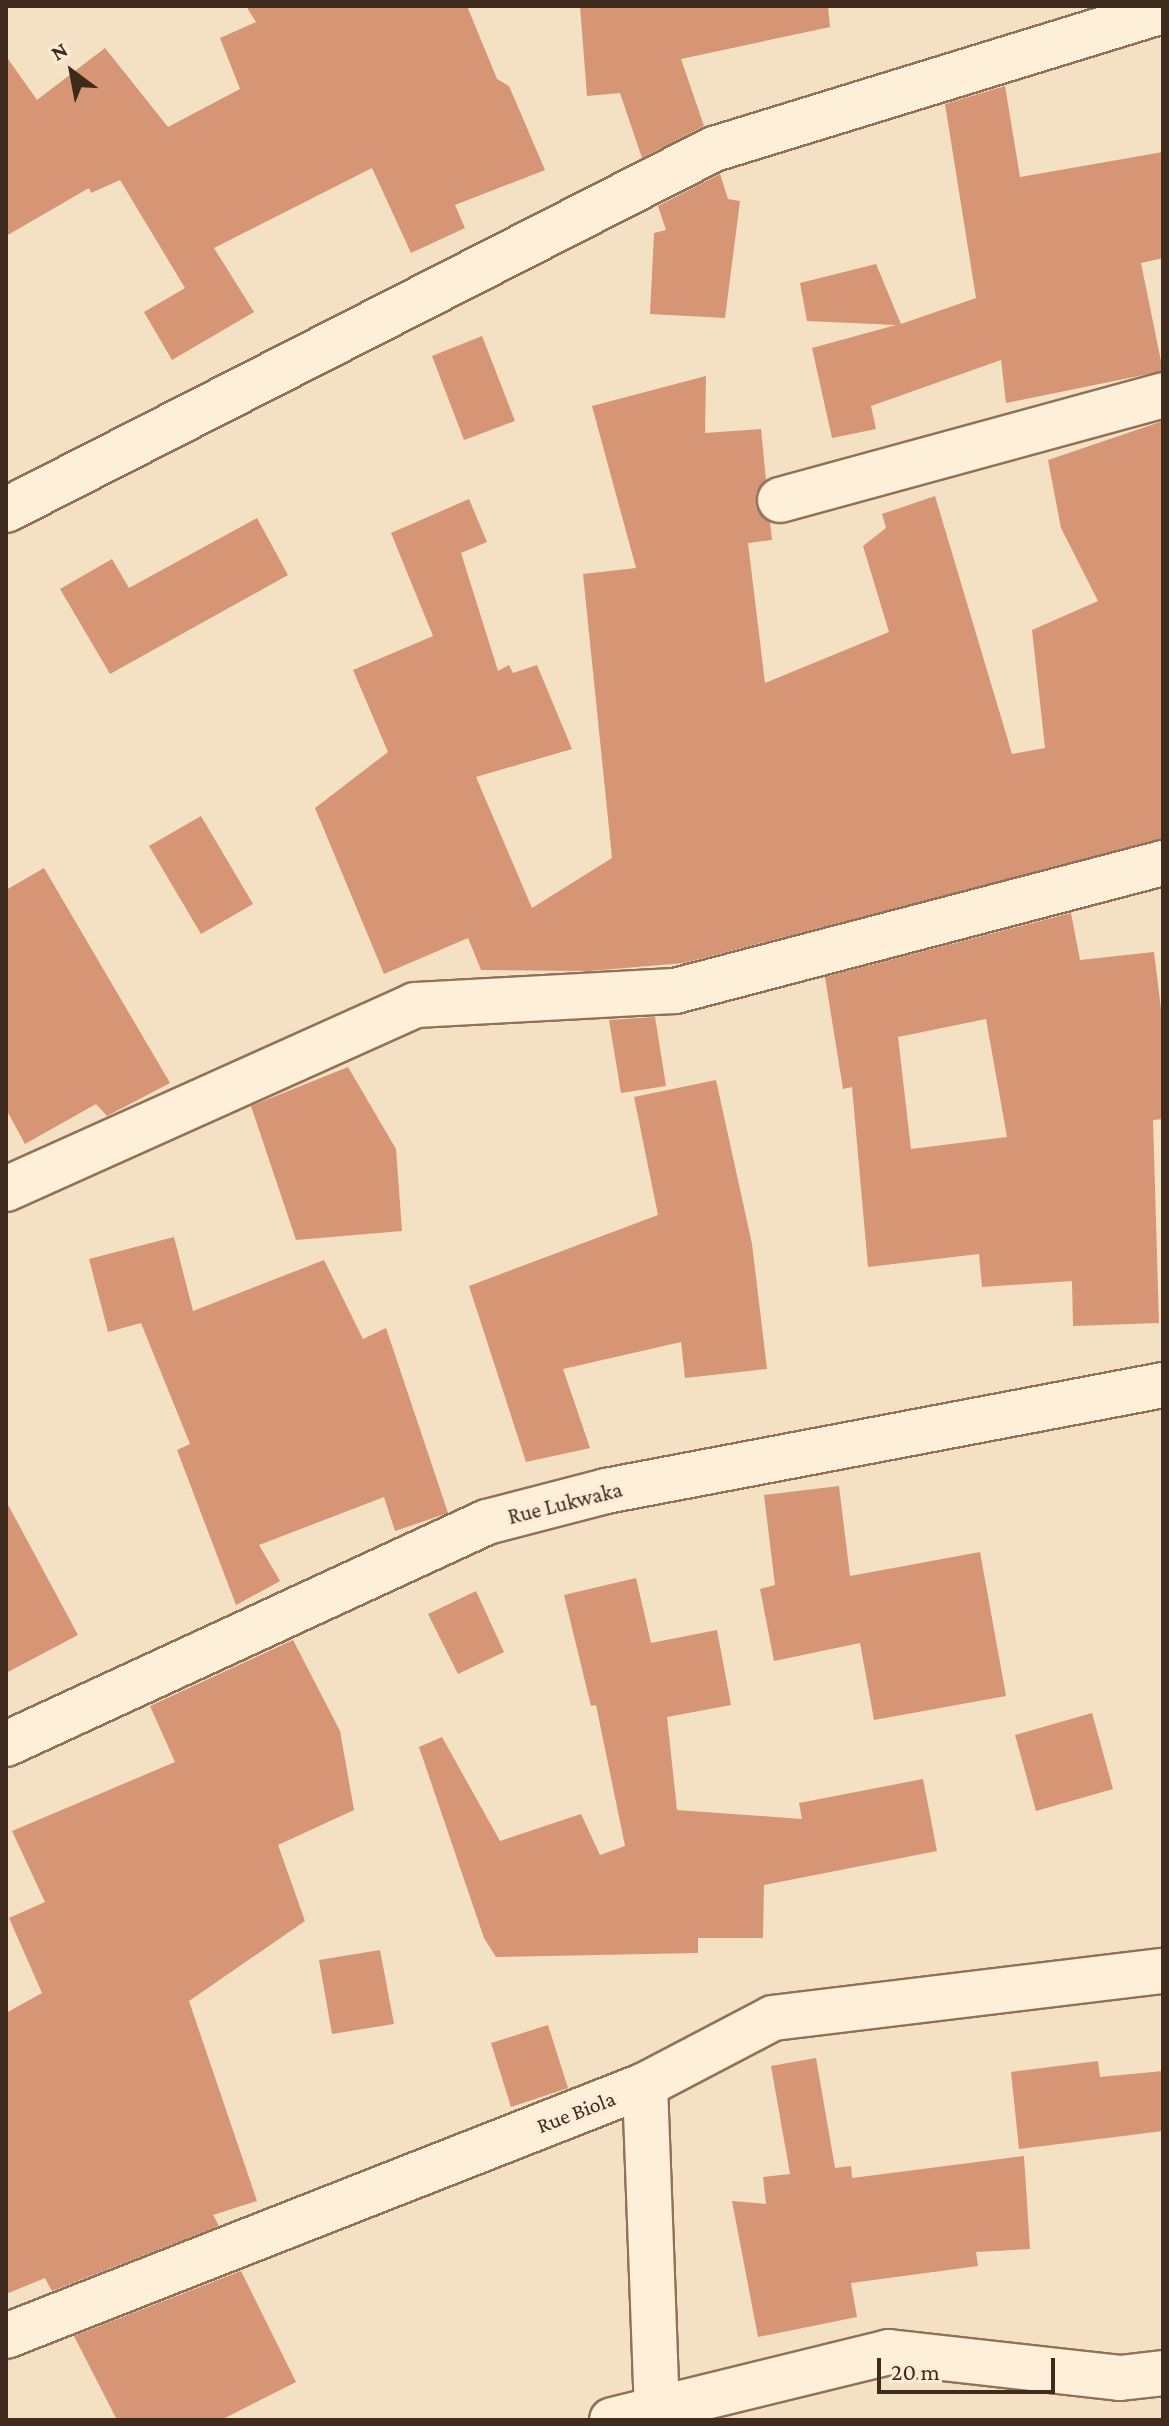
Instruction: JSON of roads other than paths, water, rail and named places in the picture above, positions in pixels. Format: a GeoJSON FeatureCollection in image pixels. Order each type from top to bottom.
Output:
{"type":"FeatureCollection","features":[{"type":"Feature","properties":{"kind":"street"},"geometry":{"type":"LineString","coordinates":[[6,510],[714,149],[1163,11]]}},
{"type":"Feature","properties":{"kind":"street"},"geometry":{"type":"LineString","coordinates":[[780,500],[1163,395]]}},
{"type":"Feature","properties":{"kind":"street"},"geometry":{"type":"LineString","coordinates":[[6,1189],[415,1005],[675,991],[1163,863]]}},
{"type":"Feature","properties":{"kind":"street","name":"Rue Lukwaka"},"geometry":{"type":"LineString","coordinates":[[6,1744],[487,1522],[606,1491],[1163,1385]]}},
{"type":"Feature","properties":{"kind":"street","name":"Rue Biola"},"geometry":{"type":"LineString","coordinates":[[6,2336],[645,2085],[773,2018],[1163,1971]]}},
{"type":"Feature","properties":{"kind":"street"},"geometry":{"type":"LineString","coordinates":[[645,2085],[657,2413]]}},
{"type":"Feature","properties":{"kind":"street"},"geometry":{"type":"LineString","coordinates":[[612,2420],[657,2413],[889,2352],[1120,2378],[1163,2373]]}}]}
